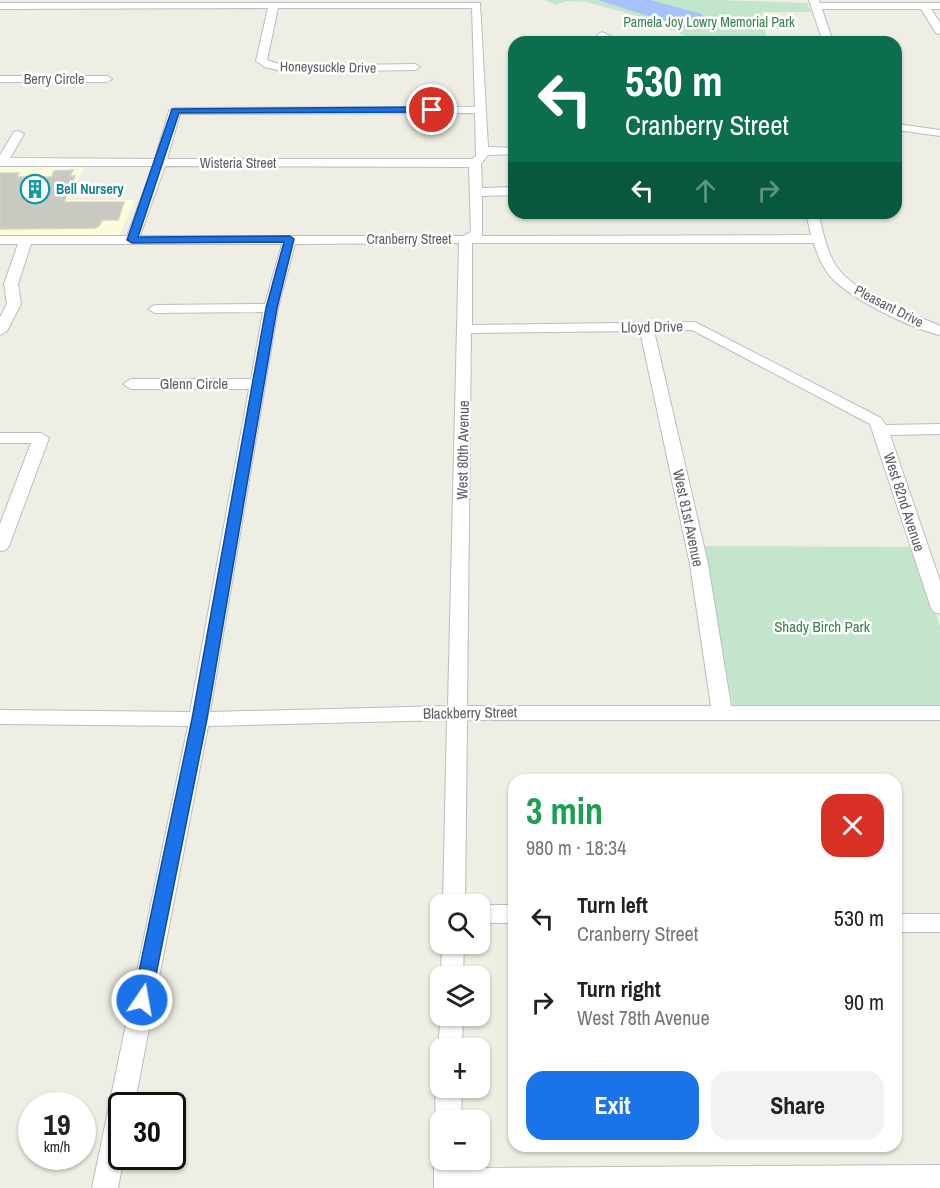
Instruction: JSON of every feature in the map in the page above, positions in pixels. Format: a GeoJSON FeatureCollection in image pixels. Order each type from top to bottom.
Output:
{"type":"FeatureCollection","features":[{"type":"Feature","properties":{"kind":"street"},"geometry":{"type":"LineString","coordinates":[[826,36],[816,3],[940,6]]}},
{"type":"Feature","properties":{"kind":"street","name":"West 80th Avenue"},"geometry":{"type":"LineString","coordinates":[[273,7],[477,5],[479,157],[476,192],[477,234],[466,239],[454,894]]}},
{"type":"Feature","properties":{"kind":"street"},"geometry":{"type":"LineString","coordinates":[[0,6],[273,7]]}},
{"type":"Feature","properties":{"kind":"street"},"geometry":{"type":"LineString","coordinates":[[924,6],[940,32]]}},
{"type":"Feature","properties":{"kind":"street","name":"Honeysuckle Drive"},"geometry":{"type":"LineString","coordinates":[[273,7],[261,61],[268,65],[285,69],[415,68]]}},
{"type":"Feature","properties":{"kind":"street","name":"Berry Circle"},"geometry":{"type":"LineString","coordinates":[[0,79],[107,79]]}},
{"type":"Feature","properties":{"kind":"street"},"geometry":{"type":"LineString","coordinates":[[132,240],[160,163],[175,111],[479,110]]}},
{"type":"Feature","properties":{"kind":"street"},"geometry":{"type":"LineString","coordinates":[[902,128],[940,133]]}},
{"type":"Feature","properties":{"kind":"street"},"geometry":{"type":"LineString","coordinates":[[1,162],[18,134]]}},
{"type":"Feature","properties":{"kind":"street","name":"Wisteria Street"},"geometry":{"type":"LineString","coordinates":[[1,162],[160,163],[479,157],[508,152]]}},
{"type":"Feature","properties":{"kind":"street"},"geometry":{"type":"LineString","coordinates":[[476,192],[508,192]]}},
{"type":"Feature","properties":{"kind":"street","name":"Pleasant Drive"},"geometry":{"type":"LineString","coordinates":[[814,219],[819,239],[833,272],[849,286],[940,331]]}},
{"type":"Feature","properties":{"kind":"street"},"geometry":{"type":"LineString","coordinates":[[105,1188],[199,719],[272,308],[290,239]]}},
{"type":"Feature","properties":{"kind":"street","name":"Cranberry Street"},"geometry":{"type":"LineString","coordinates":[[0,240],[819,239]]}},
{"type":"Feature","properties":{"kind":"street"},"geometry":{"type":"LineString","coordinates":[[0,330],[14,304],[11,284],[26,240]]}},
{"type":"Feature","properties":{"kind":"street"},"geometry":{"type":"LineString","coordinates":[[154,309],[272,308]]}},
{"type":"Feature","properties":{"kind":"street","name":"Lloyd Drive"},"geometry":{"type":"LineString","coordinates":[[466,329],[695,326],[848,405],[876,421],[881,430]]}},
{"type":"Feature","properties":{"kind":"street","name":"West 81st Avenue"},"geometry":{"type":"LineString","coordinates":[[646,327],[699,564],[722,711]]}},
{"type":"Feature","properties":{"kind":"street","name":"Glenn Circle"},"geometry":{"type":"LineString","coordinates":[[131,384],[258,384]]}},
{"type":"Feature","properties":{"kind":"street"},"geometry":{"type":"LineString","coordinates":[[881,430],[940,429]]}},
{"type":"Feature","properties":{"kind":"street","name":"West 82nd Avenue"},"geometry":{"type":"LineString","coordinates":[[881,430],[940,608]]}},
{"type":"Feature","properties":{"kind":"street"},"geometry":{"type":"LineString","coordinates":[[0,438],[41,438],[0,546]]}},
{"type":"Feature","properties":{"kind":"street","name":"Blackberry Street"},"geometry":{"type":"LineString","coordinates":[[0,717],[199,719],[457,713],[722,711],[940,713]]}},
{"type":"Feature","properties":{"kind":"street"},"geometry":{"type":"LineString","coordinates":[[490,914],[508,914]]}},
{"type":"Feature","properties":{"kind":"street"},"geometry":{"type":"LineString","coordinates":[[902,922],[940,923]]}},
{"type":"Feature","properties":{"kind":"street"},"geometry":{"type":"LineString","coordinates":[[447,1176],[940,1177]]}},
{"type":"Feature","properties":{"kind":"shaded area","name":"Bell Nursery"},"geometry":{"type":"Polygon","coordinates":[[[0,167],[84,167],[70,200],[135,200],[119,236],[0,237],[0,167]]]}},
{"type":"Feature","properties":{"kind":"green space","name":"Pamela Joy Lowry Memorial Park"},"geometry":{"type":"Polygon","coordinates":[[[544,0],[716,0],[807,3],[811,12],[762,12],[765,36],[685,36],[644,18],[587,2],[567,1],[556,5],[544,0]]]}},
{"type":"Feature","properties":{"kind":"green space","name":"Shady Birch Park"},"geometry":{"type":"Polygon","coordinates":[[[703,546],[912,547],[940,626],[940,708],[733,707],[718,637],[703,546]]]}},
{"type":"Feature","properties":{"kind":"water"},"geometry":{"type":"Polygon","coordinates":[[[598,0],[650,0],[702,14],[711,27],[705,30],[690,29],[598,0]]]}},
{"type":"Feature","properties":{"kind":"building","name":"Bell Nursery"},"geometry":{"type":"Polygon","coordinates":[[[73,170],[70,176],[75,176],[64,202],[124,202],[118,220],[102,220],[95,228],[0,229],[0,173],[19,173],[17,177],[52,177],[54,171],[73,170]]]}},
{"type":"Feature","properties":{"kind":"place","name":"Bell Nursery"},"geometry":{"type":"Point","coordinates":[35,189]}},
{"type":"Feature","properties":{"kind":"route"},"geometry":{"type":"LineString","coordinates":[[142,1000],[199,719],[272,308],[290,239],[132,240],[160,163],[175,111],[432,110]]}}]}
